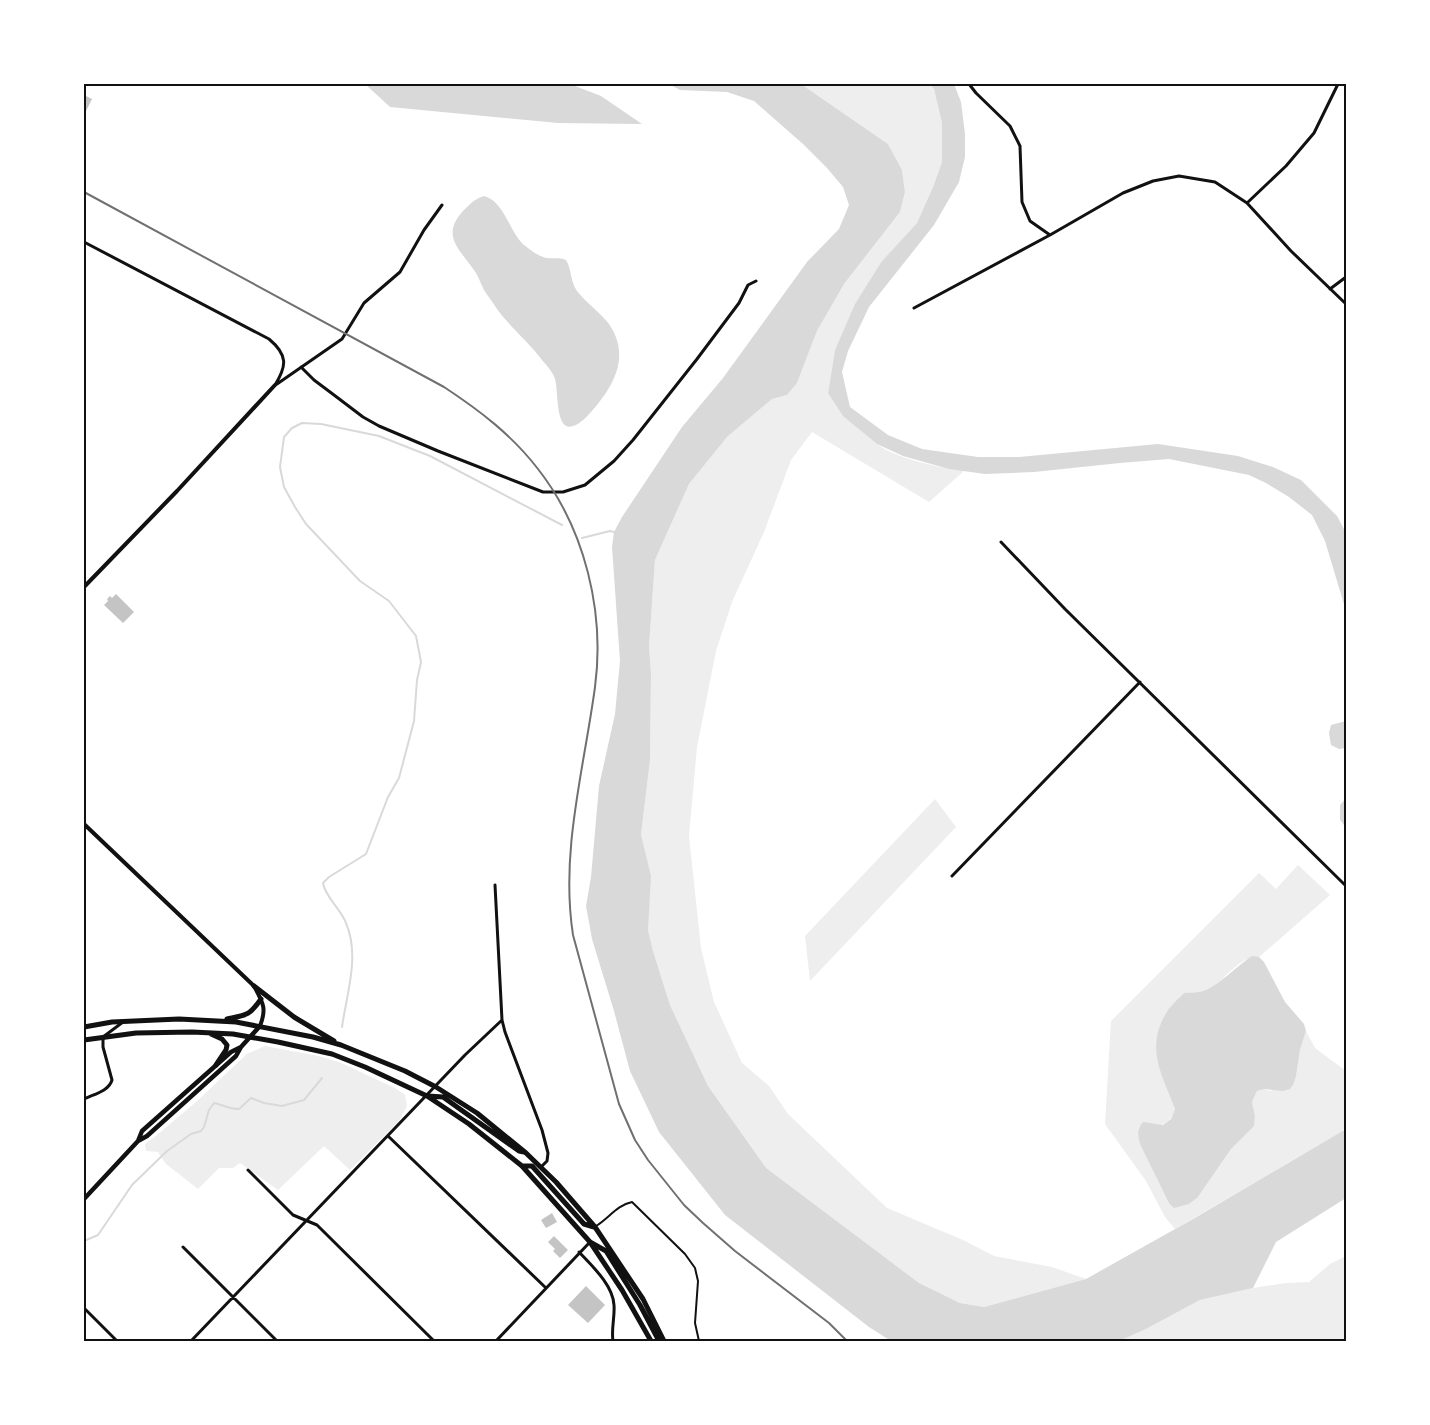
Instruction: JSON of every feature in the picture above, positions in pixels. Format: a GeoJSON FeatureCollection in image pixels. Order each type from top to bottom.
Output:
{"type":"FeatureCollection","features":[{"type":"Feature","properties":{"kind":"highway"},"geometry":{"type":"LineString","coordinates":[[254,986],[294,1017],[340,1045]]}},
{"type":"Feature","properties":{"kind":"highway"},"geometry":{"type":"LineString","coordinates":[[219,1021],[245,1016],[252,1012],[261,999]]}},
{"type":"Feature","properties":{"kind":"highway"},"geometry":{"type":"LineString","coordinates":[[84,1027],[124,1022],[179,1019],[236,1022],[260,1026],[313,1037],[340,1045],[405,1071],[436,1087],[477,1113],[526,1152],[556,1182],[595,1227],[643,1298],[664,1341]]}},
{"type":"Feature","properties":{"kind":"highway"},"geometry":{"type":"LineString","coordinates":[[208,1033],[222,1039],[227,1045],[226,1050],[216,1065]]}},
{"type":"Feature","properties":{"kind":"highway"},"geometry":{"type":"LineString","coordinates":[[84,1040],[136,1034],[233,1034],[332,1054],[427,1096],[470,1124],[522,1166],[590,1242],[622,1290],[651,1341]]}},
{"type":"Feature","properties":{"kind":"highway"},"geometry":{"type":"LineString","coordinates":[[427,1096],[443,1097],[519,1151],[526,1152]]}},
{"type":"Feature","properties":{"kind":"highway"},"geometry":{"type":"LineString","coordinates":[[522,1166],[532,1166],[584,1224],[595,1227]]}},
{"type":"Feature","properties":{"kind":"highway"},"geometry":{"type":"LineString","coordinates":[[590,1242],[606,1251],[640,1305],[659,1341]]}},
{"type":"Feature","properties":{"kind":"main road"},"geometry":{"type":"LineString","coordinates":[[84,1198],[138,1141],[147,1136],[236,1056],[260,1026]]}},
{"type":"Feature","properties":{"kind":"main road"},"geometry":{"type":"LineString","coordinates":[[138,1141],[142,1131],[231,1052],[242,1047]]}},
{"type":"Feature","properties":{"kind":"street"},"geometry":{"type":"LineString","coordinates":[[969,84],[1010,126],[1020,146],[1022,202],[1030,221],[1050,235]]}},
{"type":"Feature","properties":{"kind":"street"},"geometry":{"type":"LineString","coordinates":[[1247,203],[1286,166],[1314,133],[1338,84]]}},
{"type":"Feature","properties":{"kind":"street"},"geometry":{"type":"LineString","coordinates":[[914,308],[1050,235],[1123,193],[1153,181],[1180,176],[1216,182],[1247,203],[1274,234],[1346,304]]}},
{"type":"Feature","properties":{"kind":"street"},"geometry":{"type":"LineString","coordinates":[[274,386],[342,339],[364,303],[400,272],[424,230],[442,205]]}},
{"type":"Feature","properties":{"kind":"street"},"geometry":{"type":"LineString","coordinates":[[84,242],[269,339],[279,349],[285,365],[274,386],[177,491],[84,587]]}},
{"type":"Feature","properties":{"kind":"street"},"geometry":{"type":"LineString","coordinates":[[1330,289],[1346,277]]}},
{"type":"Feature","properties":{"kind":"street"},"geometry":{"type":"LineString","coordinates":[[301,367],[363,417],[379,426],[543,492],[563,492],[584,485],[614,461],[697,359],[739,303],[748,285],[756,281]]}},
{"type":"Feature","properties":{"kind":"street"},"geometry":{"type":"LineString","coordinates":[[1001,542],[1065,609],[1346,886]]}},
{"type":"Feature","properties":{"kind":"street"},"geometry":{"type":"LineString","coordinates":[[952,876],[1140,682]]}},
{"type":"Feature","properties":{"kind":"street"},"geometry":{"type":"LineString","coordinates":[[84,824],[254,986],[261,999],[264,1011],[260,1026]]}},
{"type":"Feature","properties":{"kind":"street"},"geometry":{"type":"LineString","coordinates":[[495,885],[502,1020],[542,1130],[548,1153],[547,1161],[541,1167]]}},
{"type":"Feature","properties":{"kind":"street"},"geometry":{"type":"LineString","coordinates":[[191,1341],[465,1055],[502,1020]]}},
{"type":"Feature","properties":{"kind":"street"},"geometry":{"type":"LineString","coordinates":[[84,1099],[106,1089],[110,1085],[112,1080],[103,1047],[103,1037],[124,1022]]}},
{"type":"Feature","properties":{"kind":"street"},"geometry":{"type":"LineString","coordinates":[[388,1136],[546,1288]]}},
{"type":"Feature","properties":{"kind":"street"},"geometry":{"type":"LineString","coordinates":[[248,1170],[294,1215],[317,1226],[434,1341]]}},
{"type":"Feature","properties":{"kind":"street"},"geometry":{"type":"LineString","coordinates":[[496,1341],[590,1242]]}},
{"type":"Feature","properties":{"kind":"street"},"geometry":{"type":"LineString","coordinates":[[183,1247],[277,1341]]}},
{"type":"Feature","properties":{"kind":"street"},"geometry":{"type":"LineString","coordinates":[[579,1252],[601,1277],[614,1302],[613,1341]]}},
{"type":"Feature","properties":{"kind":"street"},"geometry":{"type":"LineString","coordinates":[[84,1308],[117,1341]]}},
{"type":"Feature","properties":{"kind":"lane"},"geometry":{"type":"LineString","coordinates":[[595,1227],[621,1206],[632,1202],[685,1254],[695,1268],[698,1281],[694,1323],[699,1341]]}},
{"type":"Feature","properties":{"kind":"shaded area"},"geometry":{"type":"Polygon","coordinates":[[[365,84],[570,84],[601,96],[642,124],[558,123],[390,107],[365,84]]]}},
{"type":"Feature","properties":{"kind":"shaded area"},"geometry":{"type":"Polygon","coordinates":[[[669,84],[801,84],[888,144],[902,170],[905,192],[900,212],[844,284],[817,331],[797,383],[787,395],[772,399],[727,437],[689,484],[655,560],[649,647],[651,673],[650,760],[641,835],[651,876],[648,930],[670,1005],[708,1086],[766,1168],[919,1283],[960,1303],[984,1307],[1086,1279],[1346,1129],[1346,1198],[1276,1242],[1253,1288],[1200,1300],[1119,1341],[891,1341],[869,1327],[725,1215],[659,1132],[630,1071],[592,939],[586,906],[591,877],[599,786],[615,714],[620,661],[612,547],[614,532],[682,427],[723,378],[807,262],[839,229],[849,205],[843,187],[827,168],[754,101],[727,92],[680,90],[669,84]]]}},
{"type":"Feature","properties":{"kind":"shaded area"},"geometry":{"type":"Polygon","coordinates":[[[801,84],[930,84],[934,89],[942,123],[942,162],[917,223],[882,261],[835,350],[828,392],[863,432],[884,448],[918,462],[964,471],[929,502],[812,432],[791,460],[764,532],[732,602],[716,651],[697,747],[689,836],[701,948],[714,1002],[742,1063],[769,1086],[788,1114],[887,1208],[963,1240],[994,1256],[1052,1267],[1086,1279],[984,1307],[960,1303],[919,1283],[765,1168],[708,1086],[670,1005],[648,930],[648,904],[641,835],[650,760],[651,673],[649,647],[655,560],[689,484],[727,437],[772,399],[787,395],[797,383],[817,331],[844,284],[900,212],[905,192],[902,170],[888,144],[801,84]]]}},
{"type":"Feature","properties":{"kind":"shaded area"},"geometry":{"type":"Polygon","coordinates":[[[930,84],[954,84],[961,102],[965,134],[965,157],[959,182],[934,225],[869,307],[848,351],[842,372],[850,407],[888,435],[922,449],[978,457],[1019,457],[1158,444],[1238,456],[1273,467],[1301,480],[1337,516],[1346,533],[1346,611],[1325,541],[1312,515],[1289,497],[1249,475],[1169,459],[1034,472],[985,474],[949,469],[903,456],[877,444],[843,416],[828,393],[835,350],[855,304],[882,261],[917,223],[942,162],[942,123],[934,89],[930,84]]]}},
{"type":"Feature","properties":{"kind":"shaded area"},"geometry":{"type":"Polygon","coordinates":[[[484,196],[497,204],[518,238],[528,248],[544,257],[566,260],[577,291],[609,324],[615,336],[619,348],[619,359],[613,381],[607,392],[589,414],[580,423],[573,426],[566,426],[560,418],[556,384],[551,371],[497,309],[484,290],[476,273],[455,243],[453,229],[456,220],[470,204],[484,196]]]}},
{"type":"Feature","properties":{"kind":"shaded area"},"geometry":{"type":"Polygon","coordinates":[[[1346,721],[1346,748],[1339,749],[1331,745],[1329,733],[1331,725],[1346,721]]]}},
{"type":"Feature","properties":{"kind":"shaded area"},"geometry":{"type":"Polygon","coordinates":[[[1346,798],[1346,825],[1344,825],[1340,820],[1340,805],[1346,798]]]}},
{"type":"Feature","properties":{"kind":"shaded area"},"geometry":{"type":"Polygon","coordinates":[[[935,799],[956,827],[810,981],[805,936],[935,799]]]}},
{"type":"Feature","properties":{"kind":"shaded area"},"geometry":{"type":"Polygon","coordinates":[[[1298,865],[1330,895],[1259,957],[1251,958],[1237,965],[1211,988],[1201,992],[1184,993],[1170,1008],[1160,1026],[1157,1050],[1161,1073],[1175,1109],[1166,1123],[1162,1125],[1139,1126],[1138,1134],[1140,1144],[1198,1197],[1231,1149],[1253,1126],[1255,1116],[1252,1102],[1257,1091],[1264,1089],[1271,1091],[1296,1076],[1300,1050],[1306,1031],[1315,1048],[1346,1071],[1346,1123],[1343,1131],[1175,1229],[1165,1217],[1146,1181],[1105,1124],[1111,1021],[1259,873],[1276,889],[1298,865]]]}},
{"type":"Feature","properties":{"kind":"shaded area"},"geometry":{"type":"Polygon","coordinates":[[[1252,956],[1259,957],[1264,962],[1285,1002],[1304,1024],[1306,1031],[1300,1050],[1296,1076],[1290,1089],[1283,1091],[1264,1089],[1257,1091],[1252,1102],[1255,1116],[1254,1126],[1231,1149],[1198,1197],[1189,1204],[1174,1208],[1169,1203],[1140,1144],[1138,1135],[1139,1127],[1143,1122],[1163,1125],[1171,1119],[1175,1109],[1158,1062],[1156,1050],[1160,1026],[1168,1010],[1184,993],[1209,989],[1252,956]]]}},
{"type":"Feature","properties":{"kind":"shaded area"},"geometry":{"type":"Polygon","coordinates":[[[265,1046],[339,1062],[395,1088],[405,1095],[407,1106],[399,1121],[350,1170],[324,1146],[278,1190],[240,1163],[233,1168],[219,1168],[198,1189],[166,1164],[158,1152],[146,1151],[145,1144],[197,1101],[247,1054],[265,1046]]]}},
{"type":"Feature","properties":{"kind":"shaded area"},"geometry":{"type":"Polygon","coordinates":[[[1346,1256],[1346,1341],[1119,1341],[1200,1300],[1253,1288],[1309,1282],[1330,1264],[1346,1256]]]}},
{"type":"Feature","properties":{"kind":"building"},"geometry":{"type":"Polygon","coordinates":[[[84,95],[92,99],[84,115],[84,95]]]}},
{"type":"Feature","properties":{"kind":"building"},"geometry":{"type":"Polygon","coordinates":[[[116,594],[134,612],[123,623],[104,605],[110,596],[112,598],[116,594]]]}},
{"type":"Feature","properties":{"kind":"building"},"geometry":{"type":"Polygon","coordinates":[[[552,1213],[557,1222],[546,1228],[541,1220],[552,1213]]]}},
{"type":"Feature","properties":{"kind":"building"},"geometry":{"type":"Polygon","coordinates":[[[554,1236],[568,1250],[560,1258],[548,1242],[554,1236]]]}},
{"type":"Feature","properties":{"kind":"building"},"geometry":{"type":"Polygon","coordinates":[[[586,1286],[605,1305],[588,1323],[568,1305],[586,1286]]]}},
{"type":"Feature","properties":{"kind":"waterway"},"geometry":{"type":"LineString","coordinates":[[342,1027],[351,974],[352,948],[346,923],[324,888],[323,883],[329,877],[366,854],[388,797],[399,778],[414,721],[417,680],[421,662],[416,636],[389,601],[360,581],[306,524],[295,507],[284,487],[280,467],[284,437],[292,428],[302,423],[321,424],[379,436],[430,456],[562,525]]}},
{"type":"Feature","properties":{"kind":"waterway"},"geometry":{"type":"LineString","coordinates":[[582,538],[610,531],[614,532]]}},
{"type":"Feature","properties":{"kind":"waterway"},"geometry":{"type":"LineString","coordinates":[[84,1241],[98,1235],[132,1185],[167,1151],[191,1134],[201,1131],[209,1110],[214,1103],[239,1109],[251,1098],[264,1103],[282,1106],[304,1100],[322,1078]]}},
{"type":"Feature","properties":{"kind":"railway"},"geometry":{"type":"LineString","coordinates":[[84,192],[444,387],[506,434],[538,469],[554,493],[568,518],[579,545],[588,572],[594,601],[597,630],[595,687],[571,842],[570,904],[573,935],[619,1104],[635,1140],[648,1160],[684,1205],[735,1251],[829,1323],[847,1341]]}}]}
